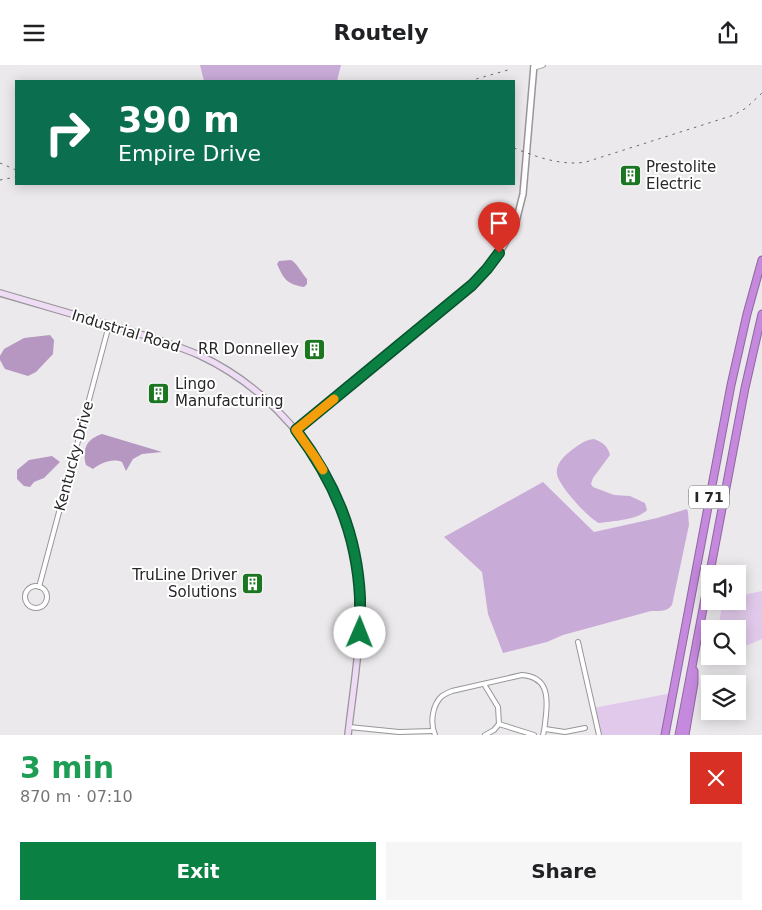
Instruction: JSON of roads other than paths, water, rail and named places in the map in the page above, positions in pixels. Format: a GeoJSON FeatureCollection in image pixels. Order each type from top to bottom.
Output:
{"type":"FeatureCollection","features":[{"type":"Feature","properties":{"kind":"highway","name":"I 71"},"geometry":{"type":"LineString","coordinates":[[665,735],[731,385],[747,314],[762,260]]}},
{"type":"Feature","properties":{"kind":"highway","name":"I 71"},"geometry":{"type":"LineString","coordinates":[[679,735],[745,388],[762,314]]}},
{"type":"Feature","properties":{"kind":"highway"},"geometry":{"type":"LineString","coordinates":[[685,735],[694,683],[694,656]]}},
{"type":"Feature","properties":{"kind":"main road","name":"Industrial Road"},"geometry":{"type":"LineString","coordinates":[[0,293],[169,343],[213,362],[261,396],[296,430],[322,469],[337,497],[348,527],[357,566],[360,598],[360,633],[348,735]]}},
{"type":"Feature","properties":{"kind":"street"},"geometry":{"type":"LineString","coordinates":[[296,430],[472,285],[498,255],[515,225],[522,194],[534,66],[543,65]]}},
{"type":"Feature","properties":{"kind":"street","name":"Kentucky Drive"},"geometry":{"type":"LineString","coordinates":[[39,587],[109,325]]}},
{"type":"Feature","properties":{"kind":"street"},"geometry":{"type":"LineString","coordinates":[[31,587],[39,587],[45,592],[46,600],[41,606],[34,607],[28,604],[25,595],[31,587]]}},
{"type":"Feature","properties":{"kind":"street"},"geometry":{"type":"LineString","coordinates":[[578,642],[599,735]]}},
{"type":"Feature","properties":{"kind":"street"},"geometry":{"type":"LineString","coordinates":[[349,727],[434,733],[432,725],[433,711],[443,695],[452,691],[522,675],[536,679],[543,687],[547,697],[545,729],[542,735]]}},
{"type":"Feature","properties":{"kind":"street"},"geometry":{"type":"LineString","coordinates":[[484,684],[498,707],[498,724],[494,730],[485,735]]}},
{"type":"Feature","properties":{"kind":"street"},"geometry":{"type":"LineString","coordinates":[[498,724],[534,735]]}},
{"type":"Feature","properties":{"kind":"street"},"geometry":{"type":"LineString","coordinates":[[545,729],[565,732],[585,728]]}},
{"type":"Feature","properties":{"kind":"railway"},"geometry":{"type":"LineString","coordinates":[[473,80],[508,70]]}},
{"type":"Feature","properties":{"kind":"railway"},"geometry":{"type":"LineString","coordinates":[[515,148],[558,162],[586,162],[734,115],[746,108],[762,93]]}},
{"type":"Feature","properties":{"kind":"railway"},"geometry":{"type":"LineString","coordinates":[[0,163],[15,170]]}},
{"type":"Feature","properties":{"kind":"railway"},"geometry":{"type":"LineString","coordinates":[[0,180],[15,177]]}},
{"type":"Feature","properties":{"kind":"place","name":"Prestolite Electric"},"geometry":{"type":"Point","coordinates":[630,176]}},
{"type":"Feature","properties":{"kind":"place","name":"RR Donnelley"},"geometry":{"type":"Point","coordinates":[315,349]}},
{"type":"Feature","properties":{"kind":"place","name":"Lingo Manufacturing"},"geometry":{"type":"Point","coordinates":[159,393]}},
{"type":"Feature","properties":{"kind":"place","name":"TruLine Driver Solutions"},"geometry":{"type":"Point","coordinates":[253,584]}}]}
